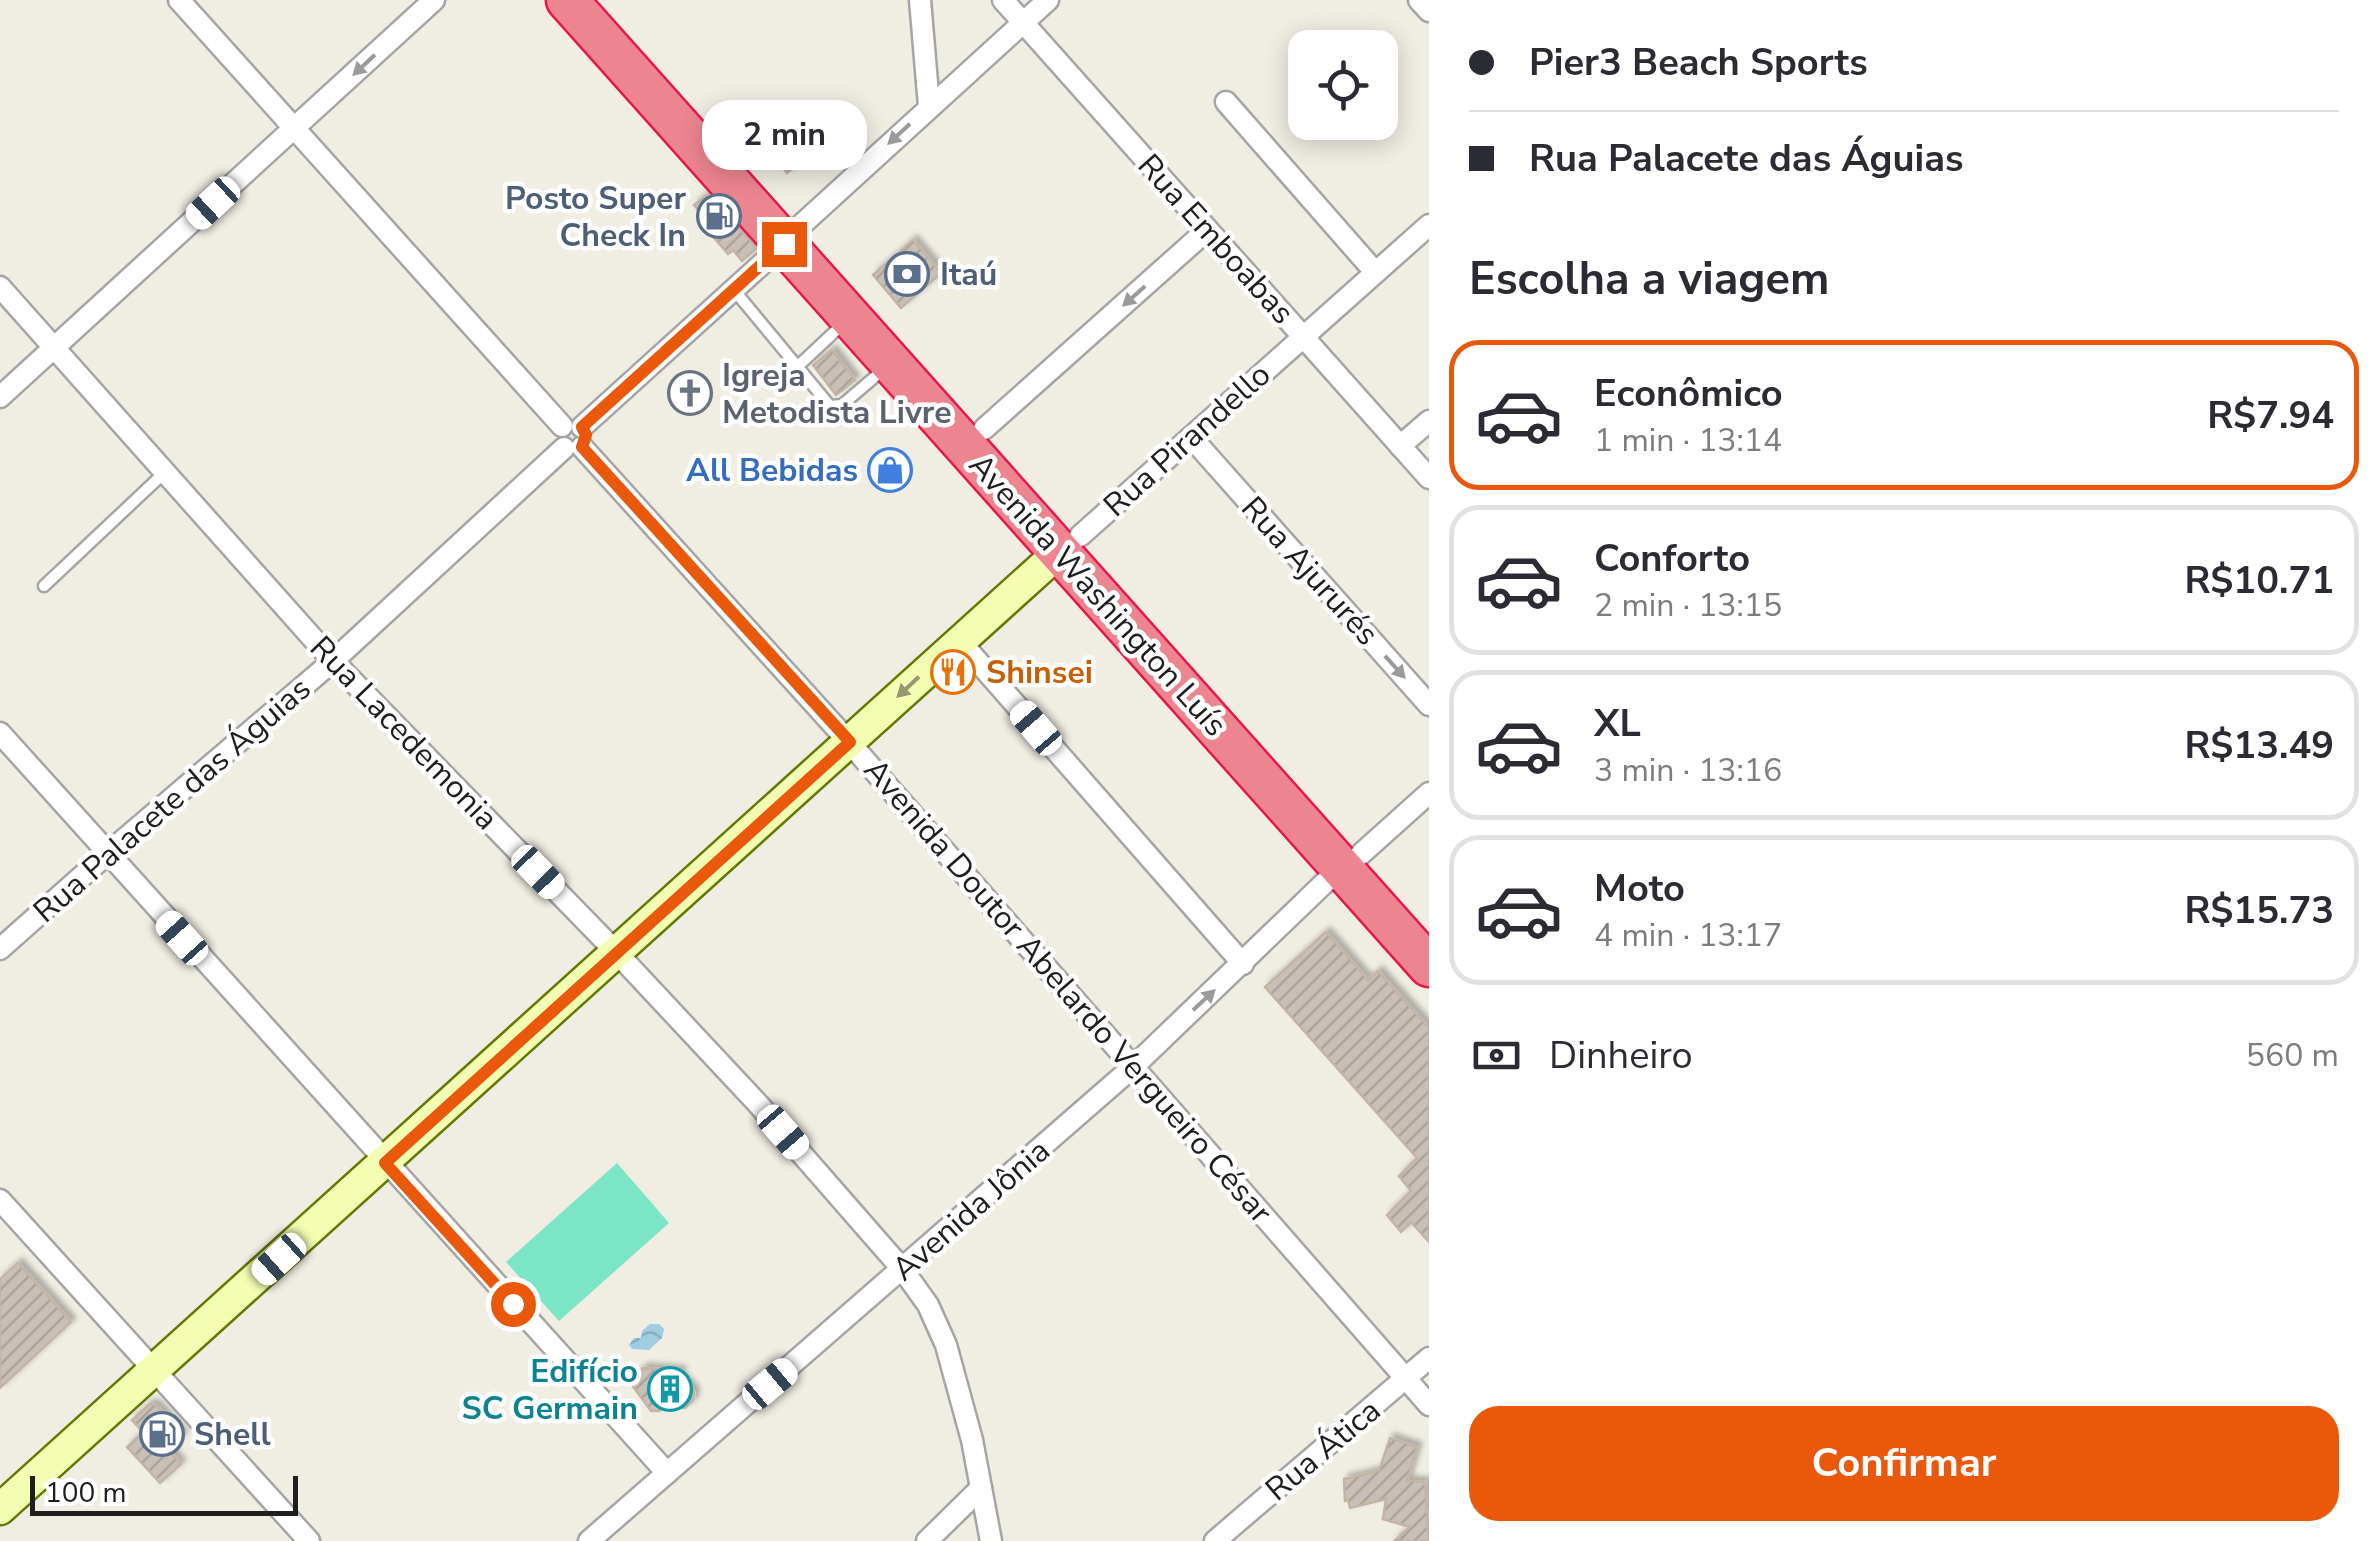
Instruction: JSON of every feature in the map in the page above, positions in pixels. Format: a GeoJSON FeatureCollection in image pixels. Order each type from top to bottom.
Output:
{"type":"FeatureCollection","features":[{"type":"Feature","properties":{"kind":"highway","name":"Avenida Washington Luís"},"geometry":{"type":"LineString","coordinates":[[567,0],[984,430],[1070,544]]}},
{"type":"Feature","properties":{"kind":"highway","name":"Avenida Washington Luís"},"geometry":{"type":"LineString","coordinates":[[600,0],[792,236],[850,318],[1070,544],[1351,861],[1429,966]]}},
{"type":"Feature","properties":{"kind":"highway","name":"Avenida Washington Luís"},"geometry":{"type":"LineString","coordinates":[[1351,861],[1429,933]]}},
{"type":"Feature","properties":{"kind":"street","name":"Avenida Doutor Abelardo Vergueiro César"},"geometry":{"type":"LineString","coordinates":[[178,0],[850,742],[1429,1405]]}},
{"type":"Feature","properties":{"kind":"street"},"geometry":{"type":"LineString","coordinates":[[0,397],[434,0]]}},
{"type":"Feature","properties":{"kind":"street"},"geometry":{"type":"LineString","coordinates":[[920,0],[929,106]]}},
{"type":"Feature","properties":{"kind":"street","name":"Rua Emboabas"},"geometry":{"type":"LineString","coordinates":[[1004,0],[1429,478]]}},
{"type":"Feature","properties":{"kind":"street","name":"Rua Palacete das Águias"},"geometry":{"type":"LineString","coordinates":[[0,949],[333,661],[1048,0]]}},
{"type":"Feature","properties":{"kind":"street"},"geometry":{"type":"LineString","coordinates":[[1419,0],[1429,11]]}},
{"type":"Feature","properties":{"kind":"street"},"geometry":{"type":"LineString","coordinates":[[1226,102],[1375,272]]}},
{"type":"Feature","properties":{"kind":"street","name":"Rua Pirandello"},"geometry":{"type":"LineString","coordinates":[[1070,544],[1429,225]]}},
{"type":"Feature","properties":{"kind":"street"},"geometry":{"type":"LineString","coordinates":[[984,430],[1206,231]]}},
{"type":"Feature","properties":{"kind":"street","name":"Rua Lacedemonia"},"geometry":{"type":"LineString","coordinates":[[0,287],[333,661],[616,952],[759,1105],[903,1270],[928,1305],[946,1345],[972,1440],[991,1541]]}},
{"type":"Feature","properties":{"kind":"street"},"geometry":{"type":"LineString","coordinates":[[1400,446],[1429,420]]}},
{"type":"Feature","properties":{"kind":"street","name":"Rua Ajururés"},"geometry":{"type":"LineString","coordinates":[[1191,437],[1429,706]]}},
{"type":"Feature","properties":{"kind":"street"},"geometry":{"type":"LineString","coordinates":[[3,1500],[153,1372],[959,640],[1070,544]]}},
{"type":"Feature","properties":{"kind":"street"},"geometry":{"type":"LineString","coordinates":[[959,640],[1243,964]]}},
{"type":"Feature","properties":{"kind":"street"},"geometry":{"type":"LineString","coordinates":[[0,733],[667,1473]]}},
{"type":"Feature","properties":{"kind":"street","name":"Avenida Jônia"},"geometry":{"type":"LineString","coordinates":[[590,1541],[1133,1067],[1351,861],[1429,793]]}},
{"type":"Feature","properties":{"kind":"street"},"geometry":{"type":"LineString","coordinates":[[0,1200],[309,1541]]}},
{"type":"Feature","properties":{"kind":"street","name":"Rua Ática"},"geometry":{"type":"LineString","coordinates":[[1215,1541],[1429,1358]]}},
{"type":"Feature","properties":{"kind":"street"},"geometry":{"type":"LineString","coordinates":[[927,1541],[980,1488]]}},
{"type":"Feature","properties":{"kind":"lane"},"geometry":{"type":"LineString","coordinates":[[734,290],[834,408],[891,362]]}},
{"type":"Feature","properties":{"kind":"lane"},"geometry":{"type":"LineString","coordinates":[[797,367],[850,318]]}},
{"type":"Feature","properties":{"kind":"lane"},"geometry":{"type":"LineString","coordinates":[[44,586],[164,473]]}},
{"type":"Feature","properties":{"kind":"green space"},"geometry":{"type":"Polygon","coordinates":[[[617,1163],[669,1223],[559,1321],[506,1262],[617,1163]]]}},
{"type":"Feature","properties":{"kind":"water"},"geometry":{"type":"Polygon","coordinates":[[[650,1324],[659,1324],[664,1329],[662,1338],[649,1350],[632,1349],[629,1345],[634,1338],[641,1338],[650,1324]]]}},
{"type":"Feature","properties":{"kind":"building"},"geometry":{"type":"Polygon","coordinates":[[[788,113],[817,147],[787,173],[775,158],[791,144],[775,125],[788,113]]]}},
{"type":"Feature","properties":{"kind":"building","name":"Posto Super Check In"},"geometry":{"type":"Polygon","coordinates":[[[708,194],[757,248],[742,261],[733,250],[728,254],[708,231],[713,227],[694,205],[708,194]]]}},
{"type":"Feature","properties":{"kind":"building","name":"Itaú"},"geometry":{"type":"Polygon","coordinates":[[[913,240],[941,273],[901,308],[873,275],[913,240]]]}},
{"type":"Feature","properties":{"kind":"building"},"geometry":{"type":"Polygon","coordinates":[[[832,350],[855,380],[836,395],[813,365],[832,350]]]}},
{"type":"Feature","properties":{"kind":"building"},"geometry":{"type":"Polygon","coordinates":[[[1326,932],[1368,980],[1378,971],[1429,1028],[1429,1242],[1411,1222],[1401,1232],[1387,1215],[1411,1191],[1399,1176],[1417,1158],[1265,987],[1326,932]]]}},
{"type":"Feature","properties":{"kind":"building"},"geometry":{"type":"Polygon","coordinates":[[[18,1263],[71,1322],[0,1388],[0,1279],[18,1263]]]}},
{"type":"Feature","properties":{"kind":"building","name":"Edifício SC Germain"},"geometry":{"type":"Polygon","coordinates":[[[644,1368],[681,1371],[680,1376],[694,1391],[694,1399],[685,1408],[676,1408],[671,1401],[659,1411],[651,1411],[629,1381],[644,1368]]]}},
{"type":"Feature","properties":{"kind":"building","name":"Shell"},"geometry":{"type":"Polygon","coordinates":[[[150,1404],[157,1406],[183,1435],[168,1449],[181,1464],[160,1483],[127,1447],[143,1432],[132,1420],[150,1404]]]}},
{"type":"Feature","properties":{"kind":"building"},"geometry":{"type":"Polygon","coordinates":[[[1390,1438],[1417,1447],[1407,1481],[1425,1482],[1429,1541],[1394,1541],[1410,1527],[1383,1519],[1386,1499],[1350,1508],[1348,1500],[1345,1501],[1344,1479],[1379,1471],[1390,1438]]]}},
{"type":"Feature","properties":{"kind":"place","name":"Posto Super Check In"},"geometry":{"type":"Point","coordinates":[719,216]}},
{"type":"Feature","properties":{"kind":"place","name":"Itaú"},"geometry":{"type":"Point","coordinates":[907,274]}},
{"type":"Feature","properties":{"kind":"place","name":"Igreja Metodista Livre"},"geometry":{"type":"Point","coordinates":[690,393]}},
{"type":"Feature","properties":{"kind":"place","name":"All Bebidas"},"geometry":{"type":"Point","coordinates":[890,470]}},
{"type":"Feature","properties":{"kind":"place","name":"Shinsei"},"geometry":{"type":"Point","coordinates":[953,672]}},
{"type":"Feature","properties":{"kind":"place","name":"Edifício SC Germain"},"geometry":{"type":"Point","coordinates":[670,1389]}},
{"type":"Feature","properties":{"kind":"place","name":"Shell"},"geometry":{"type":"Point","coordinates":[162,1434]}},
{"type":"Feature","properties":{"kind":"route"},"geometry":{"type":"LineString","coordinates":[[513,1304],[385,1163],[850,742],[582,447],[586,435],[582,427],[784,244]]}}]}
